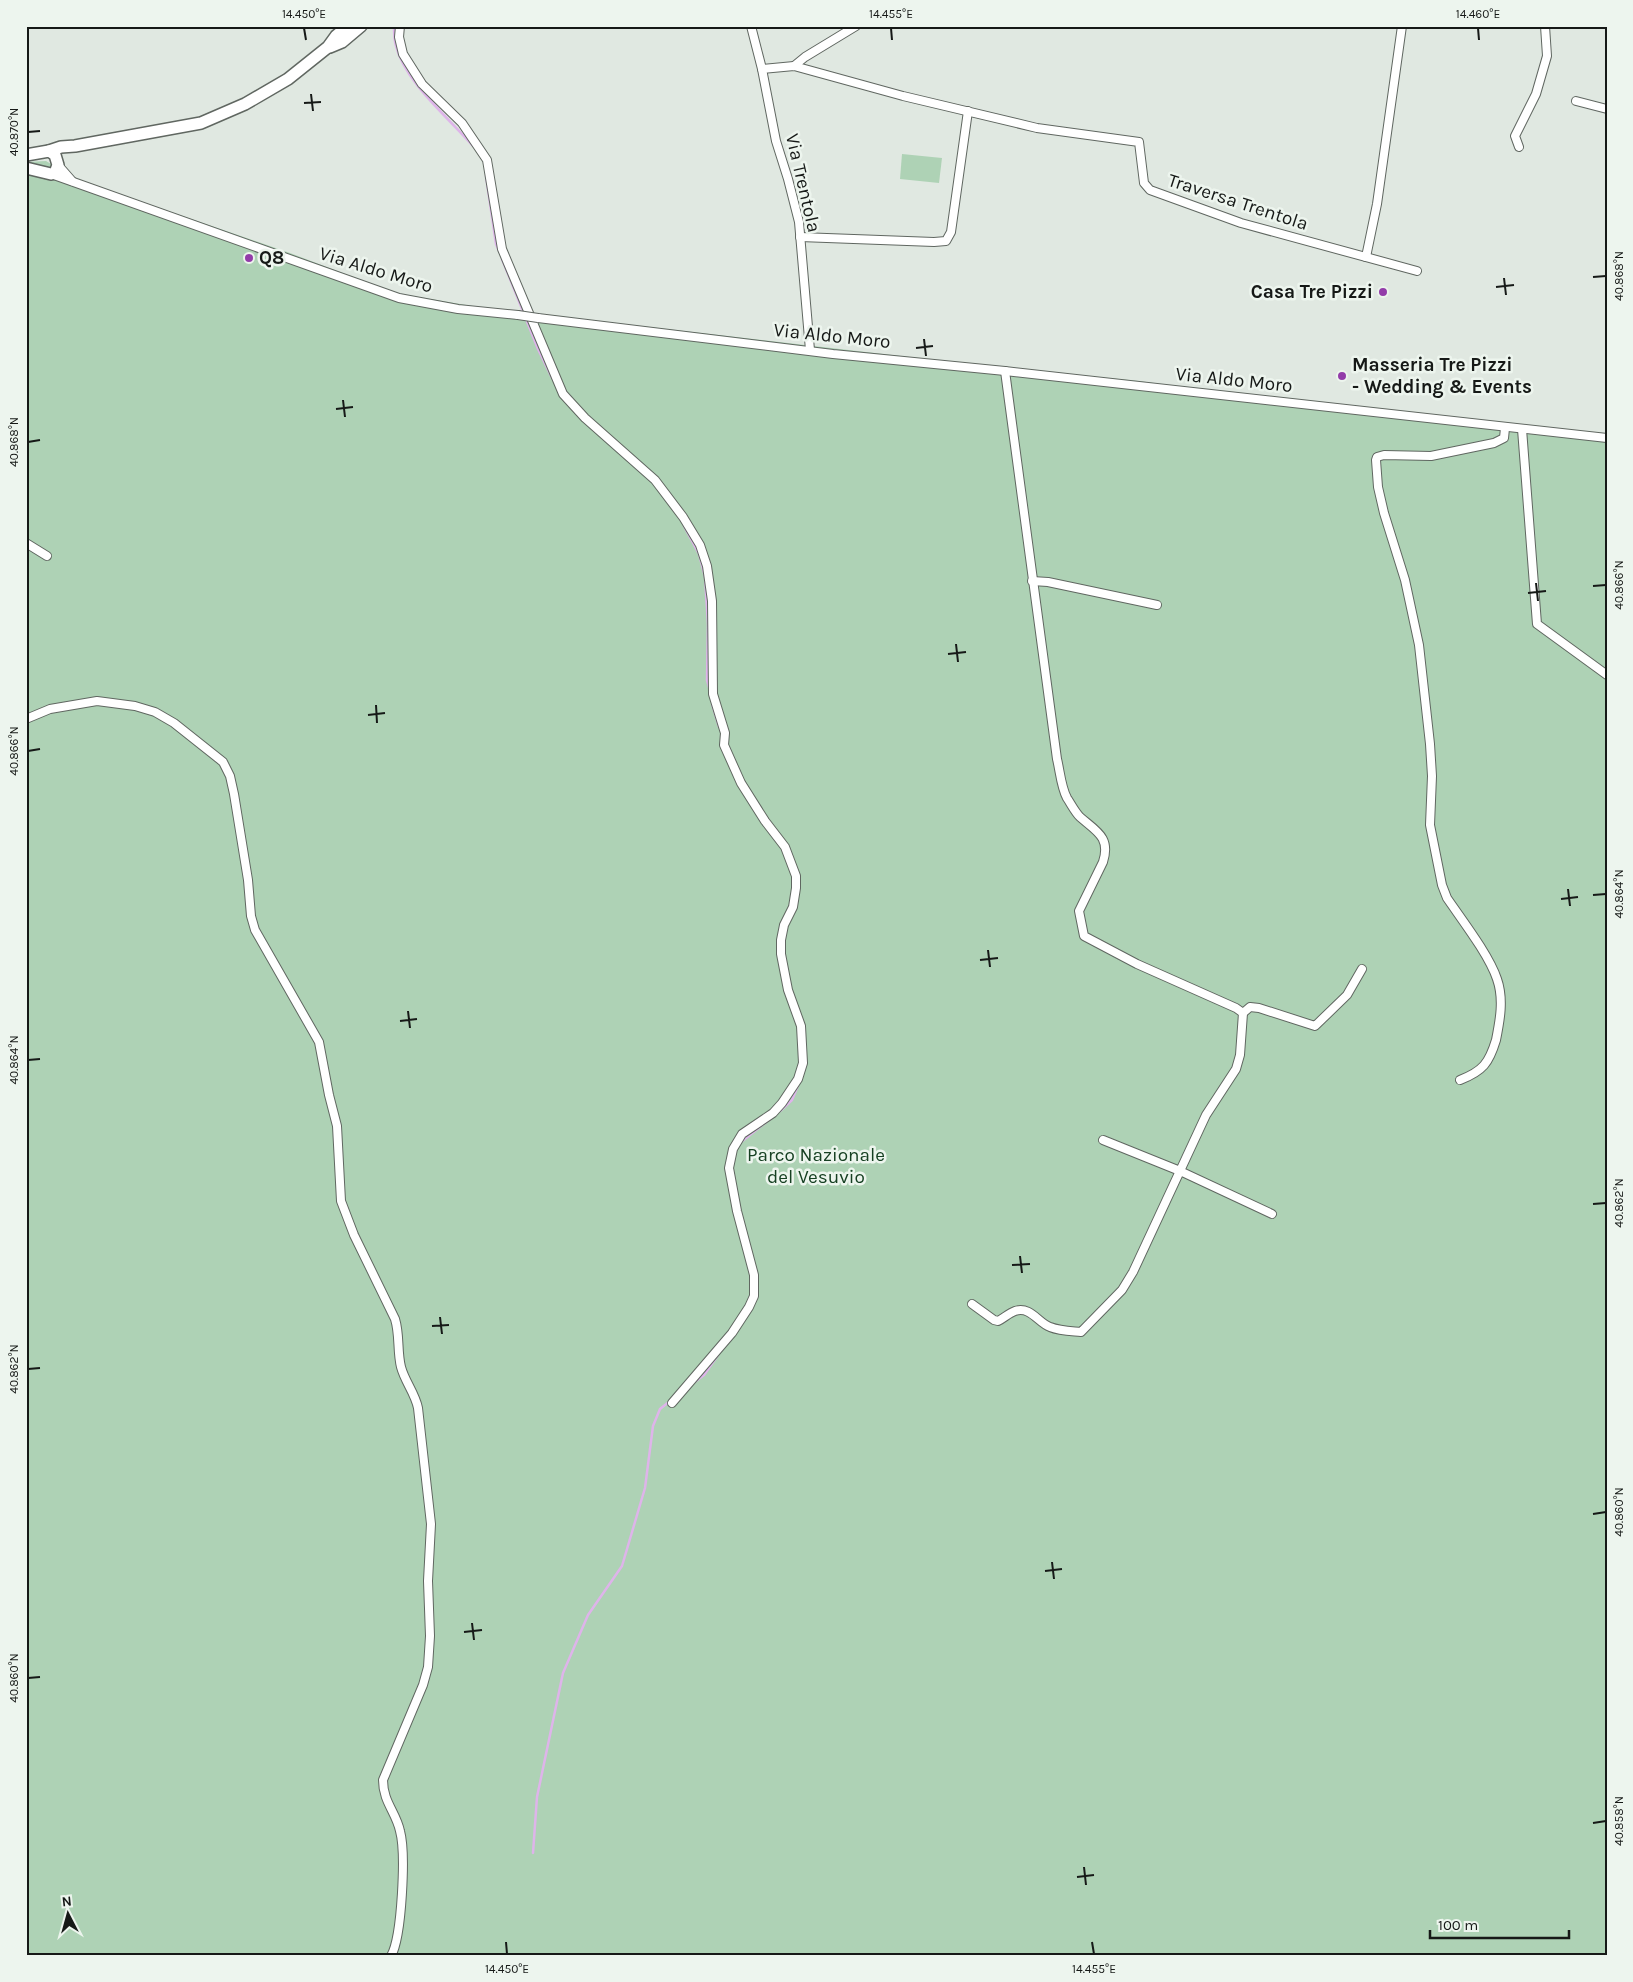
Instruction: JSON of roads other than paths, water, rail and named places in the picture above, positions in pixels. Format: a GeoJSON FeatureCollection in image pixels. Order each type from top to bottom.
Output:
{"type":"FeatureCollection","features":[{"type":"Feature","properties":{"kind":"main road"},"geometry":{"type":"LineString","coordinates":[[26,155],[61,147],[200,123],[245,104],[288,79],[328,47],[336,36],[348,26]]}},
{"type":"Feature","properties":{"kind":"main road"},"geometry":{"type":"LineString","coordinates":[[328,47],[342,42],[361,26]]}},
{"type":"Feature","properties":{"kind":"main road"},"geometry":{"type":"LineString","coordinates":[[26,168],[56,167],[75,146]]}},
{"type":"Feature","properties":{"kind":"main road"},"geometry":{"type":"LineString","coordinates":[[49,151],[55,155],[56,167]]}},
{"type":"Feature","properties":{"kind":"street"},"geometry":{"type":"LineString","coordinates":[[400,26],[399,37],[403,54],[422,84],[462,123],[487,160],[502,249],[563,394],[585,418],[656,480],[683,517],[700,545],[707,566],[712,601],[713,694],[725,733],[724,745],[741,783],[765,821],[785,847],[796,876],[793,907],[784,925],[781,954],[788,990],[801,1026],[804,1063],[798,1079],[782,1103],[773,1113],[742,1134],[733,1149],[729,1168],[737,1211],[754,1275],[754,1296],[732,1333],[672,1403]]}},
{"type":"Feature","properties":{"kind":"street","name":"Via Trentola"},"geometry":{"type":"LineString","coordinates":[[751,26],[762,68],[776,141],[788,179],[798,222],[810,350]]}},
{"type":"Feature","properties":{"kind":"street"},"geometry":{"type":"LineString","coordinates":[[794,66],[804,57],[856,26]]}},
{"type":"Feature","properties":{"kind":"street"},"geometry":{"type":"LineString","coordinates":[[1366,257],[1379,195],[1402,26]]}},
{"type":"Feature","properties":{"kind":"street"},"geometry":{"type":"LineString","coordinates":[[1519,147],[1516,136],[1536,94],[1547,56],[1545,26]]}},
{"type":"Feature","properties":{"kind":"street","name":"Traversa Trentola"},"geometry":{"type":"LineString","coordinates":[[762,68],[794,66],[903,96],[1037,128],[1139,142],[1144,183],[1150,190],[1241,223],[1417,272]]}},
{"type":"Feature","properties":{"kind":"street"},"geometry":{"type":"LineString","coordinates":[[1576,101],[1607,109]]}},
{"type":"Feature","properties":{"kind":"street"},"geometry":{"type":"LineString","coordinates":[[800,237],[946,241],[951,232],[968,111]]}},
{"type":"Feature","properties":{"kind":"street","name":"Via Aldo Moro"},"geometry":{"type":"LineString","coordinates":[[56,167],[72,181],[399,298],[458,309],[1522,430],[1607,438]]}},
{"type":"Feature","properties":{"kind":"street","name":"Via Aldo Moro"},"geometry":{"type":"LineString","coordinates":[[56,167],[72,181]]}},
{"type":"Feature","properties":{"kind":"street"},"geometry":{"type":"LineString","coordinates":[[1005,370],[1057,759],[1066,796],[1078,816],[1096,830],[1106,844],[1106,854],[1103,862],[1078,912],[1084,936],[1129,960],[1236,1008],[1243,1013]]}},
{"type":"Feature","properties":{"kind":"street"},"geometry":{"type":"LineString","coordinates":[[1460,1080],[1477,1074],[1486,1063],[1493,1049],[1500,1018],[1500,993],[1493,968],[1447,898],[1442,886],[1430,825],[1432,776],[1430,744],[1418,645],[1404,580],[1378,487],[1376,460],[1377,457],[1384,455],[1431,456],[1494,443],[1504,438],[1505,428]]}},
{"type":"Feature","properties":{"kind":"street"},"geometry":{"type":"LineString","coordinates":[[1522,430],[1538,624],[1607,675]]}},
{"type":"Feature","properties":{"kind":"street"},"geometry":{"type":"LineString","coordinates":[[26,544],[47,556]]}},
{"type":"Feature","properties":{"kind":"street"},"geometry":{"type":"LineString","coordinates":[[1032,581],[1048,582],[1157,605]]}},
{"type":"Feature","properties":{"kind":"street"},"geometry":{"type":"LineString","coordinates":[[26,719],[50,709],[97,700],[135,706],[155,712],[174,723],[223,762],[230,776],[234,794],[248,880],[251,916],[255,930],[315,1034],[321,1049],[329,1095],[337,1126],[341,1201],[354,1235],[396,1319],[403,1374],[416,1398],[418,1408],[431,1524],[428,1581],[430,1600],[428,1667],[424,1685],[383,1780],[383,1791],[387,1804],[399,1825],[402,1840],[402,1896],[396,1944],[391,1956]]}},
{"type":"Feature","properties":{"kind":"street"},"geometry":{"type":"LineString","coordinates":[[972,1304],[994,1320],[998,1321],[1016,1311],[1023,1311],[1032,1313],[1047,1326],[1062,1331],[1081,1332],[1126,1284],[1206,1115],[1236,1069],[1240,1055],[1243,1013],[1250,1007],[1259,1008],[1315,1026],[1347,995],[1362,969]]}},
{"type":"Feature","properties":{"kind":"street"},"geometry":{"type":"LineString","coordinates":[[1103,1140],[1180,1171],[1272,1214]]}},
{"type":"Feature","properties":{"kind":"waterway"},"geometry":{"type":"LineString","coordinates":[[394,26],[396,46],[408,73],[429,99],[473,146]]}},
{"type":"Feature","properties":{"kind":"waterway"},"geometry":{"type":"LineString","coordinates":[[486,176],[496,244],[499,251]]}},
{"type":"Feature","properties":{"kind":"waterway"},"geometry":{"type":"LineString","coordinates":[[502,259],[538,349],[552,378]]}},
{"type":"Feature","properties":{"kind":"waterway"},"geometry":{"type":"LineString","coordinates":[[684,526],[699,554],[705,577],[708,624],[707,680],[710,691]]}},
{"type":"Feature","properties":{"kind":"waterway"},"geometry":{"type":"LineString","coordinates":[[712,704],[719,727]]}},
{"type":"Feature","properties":{"kind":"waterway"},"geometry":{"type":"LineString","coordinates":[[780,1111],[792,1100],[799,1083]]}},
{"type":"Feature","properties":{"kind":"waterway"},"geometry":{"type":"LineString","coordinates":[[741,1142],[770,1119]]}},
{"type":"Feature","properties":{"kind":"waterway"},"geometry":{"type":"LineString","coordinates":[[692,1384],[704,1375],[718,1355]]}},
{"type":"Feature","properties":{"kind":"waterway"},"geometry":{"type":"LineString","coordinates":[[533,1853],[537,1797],[563,1673],[588,1615],[622,1566],[645,1488],[653,1426],[660,1409],[670,1401]]}},
{"type":"Feature","properties":{"kind":"place","name":"Q8"},"geometry":{"type":"Point","coordinates":[249,258]}},
{"type":"Feature","properties":{"kind":"place","name":"Casa Tre Pizzi"},"geometry":{"type":"Point","coordinates":[1383,292]}},
{"type":"Feature","properties":{"kind":"place","name":"Masseria Tre Pizzi - Wedding & Events"},"geometry":{"type":"Point","coordinates":[1342,376]}},
{"type":"Feature","properties":{"kind":"park label","name":"Parco Nazionale del Vesuvio"},"geometry":{"type":"Point","coordinates":[816,1166]}}]}
